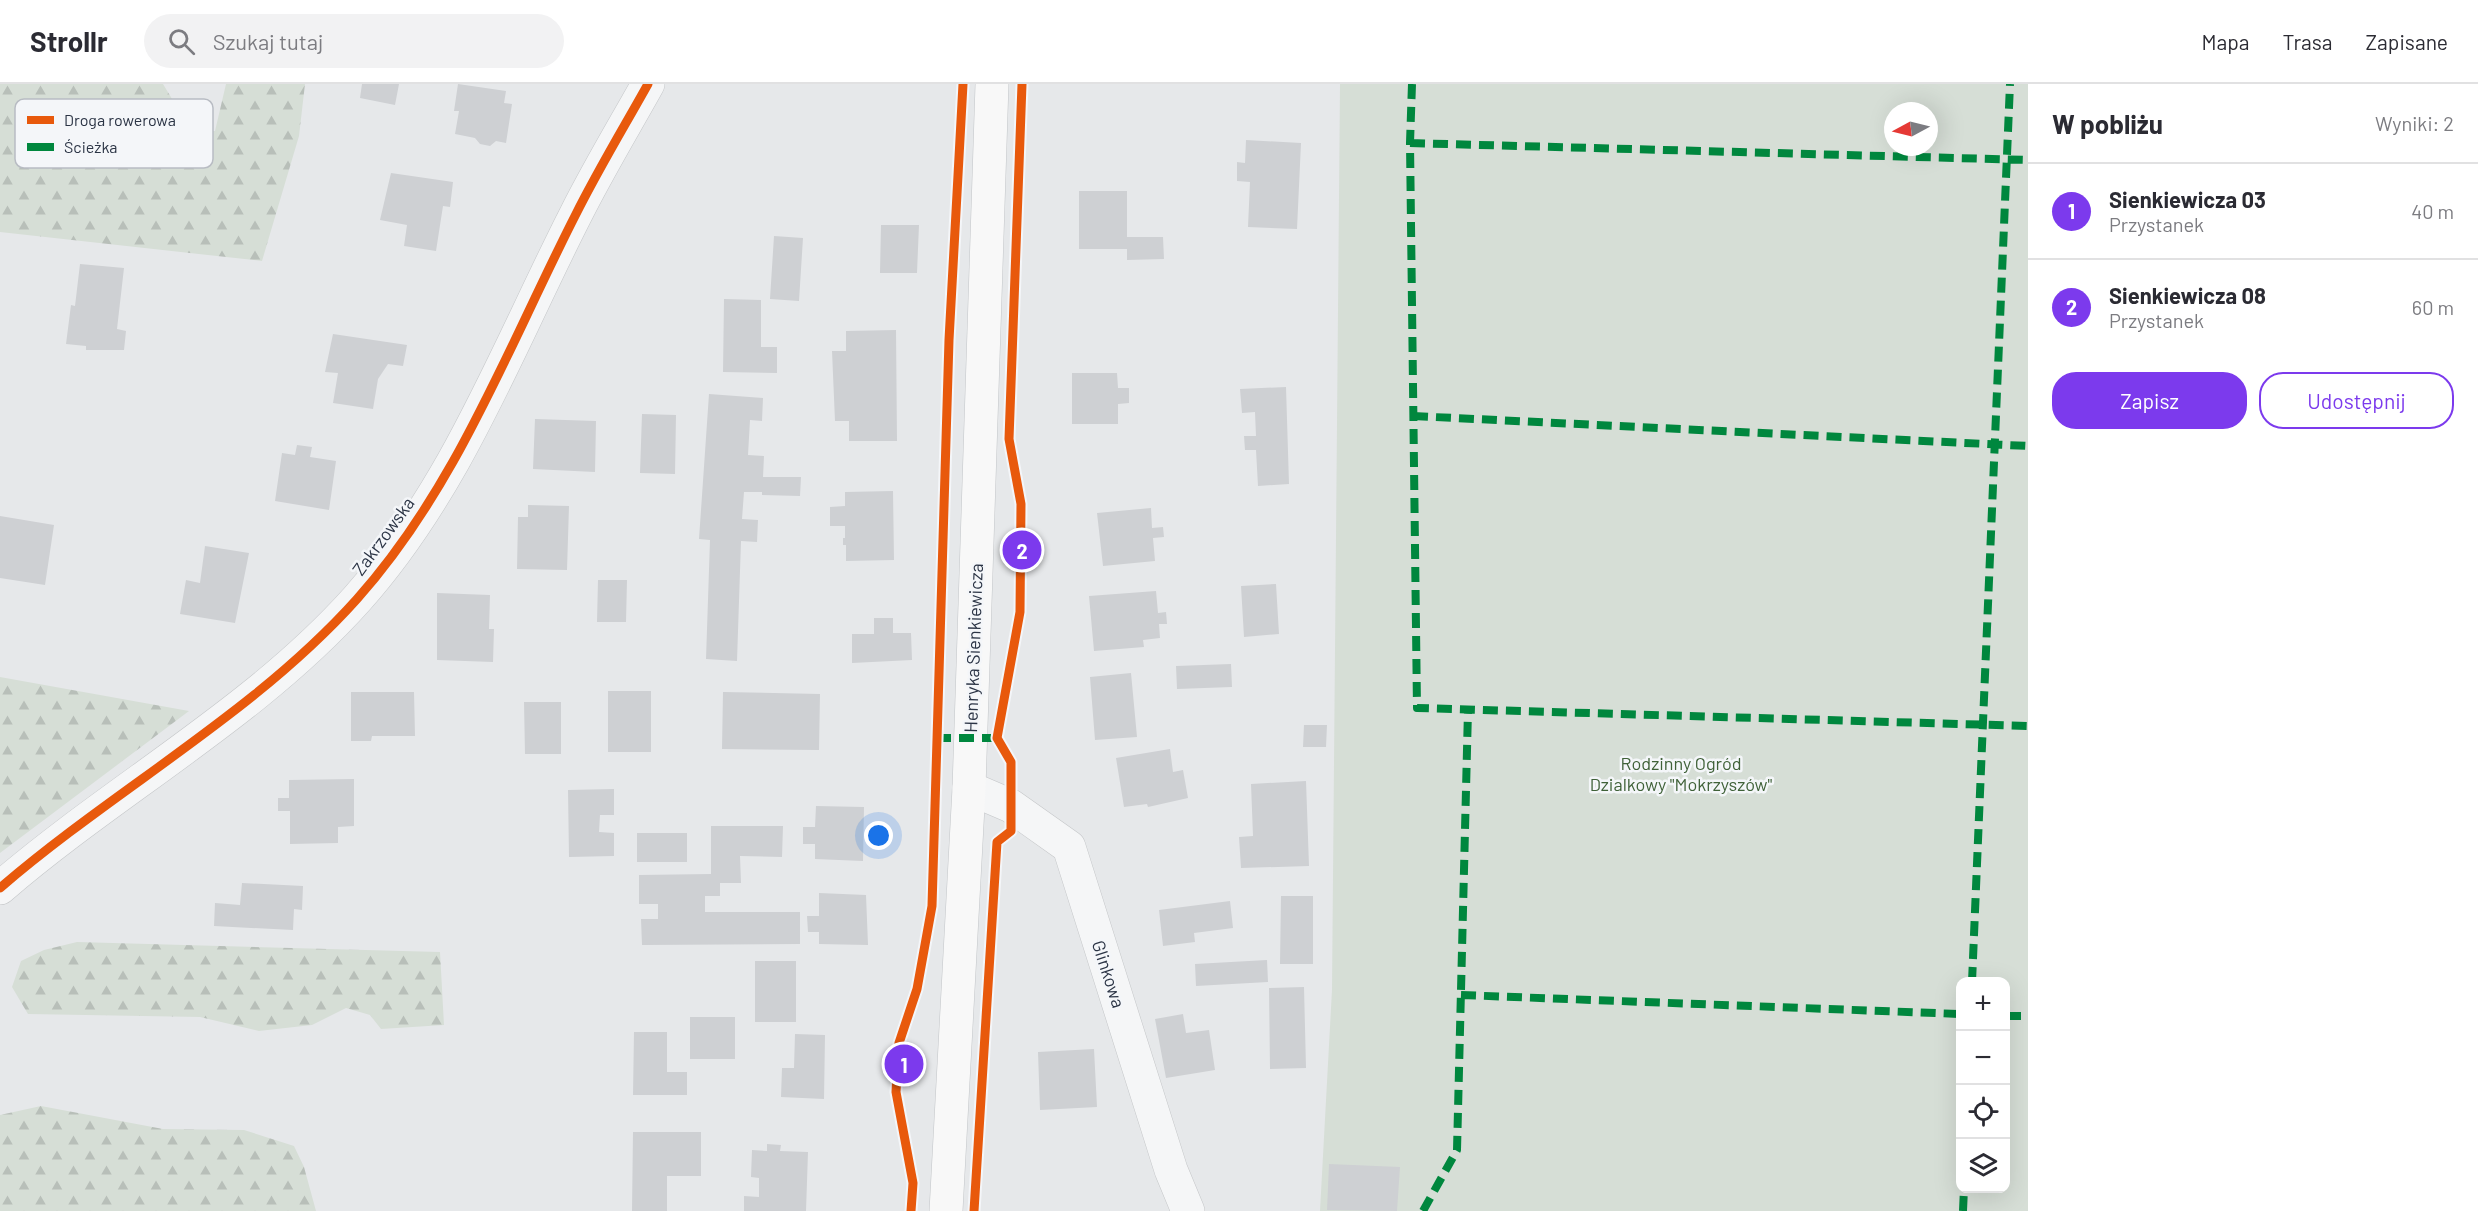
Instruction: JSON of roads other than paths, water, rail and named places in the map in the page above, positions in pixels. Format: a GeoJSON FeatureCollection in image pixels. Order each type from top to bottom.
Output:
{"type":"FeatureCollection","features":[{"type":"Feature","properties":{"kind":"main road","name":"Henryka Sienkiewicza"},"geometry":{"type":"LineString","coordinates":[[946,1211],[969,788],[992,84]]}},
{"type":"Feature","properties":{"kind":"street","name":"Zakrzowska"},"geometry":{"type":"LineString","coordinates":[[0,888],[301,657],[358,598],[416,521],[461,450],[576,214],[648,84]]}},
{"type":"Feature","properties":{"kind":"street","name":"Glinkowa"},"geometry":{"type":"LineString","coordinates":[[969,788],[1011,806],[1069,847],[1171,1170],[1188,1211]]}},
{"type":"Feature","properties":{"kind":"place","name":"Sienkiewicza 08"},"geometry":{"type":"Point","coordinates":[1022,550]}},
{"type":"Feature","properties":{"kind":"place","name":"Sienkiewicza 03"},"geometry":{"type":"Point","coordinates":[904,1064]}},
{"type":"Feature","properties":{"kind":"park label","name":"Rodzinny Ogród Dzialkowy \"Mokrzyszów\""},"geometry":{"type":"Point","coordinates":[1681,773]}}]}
